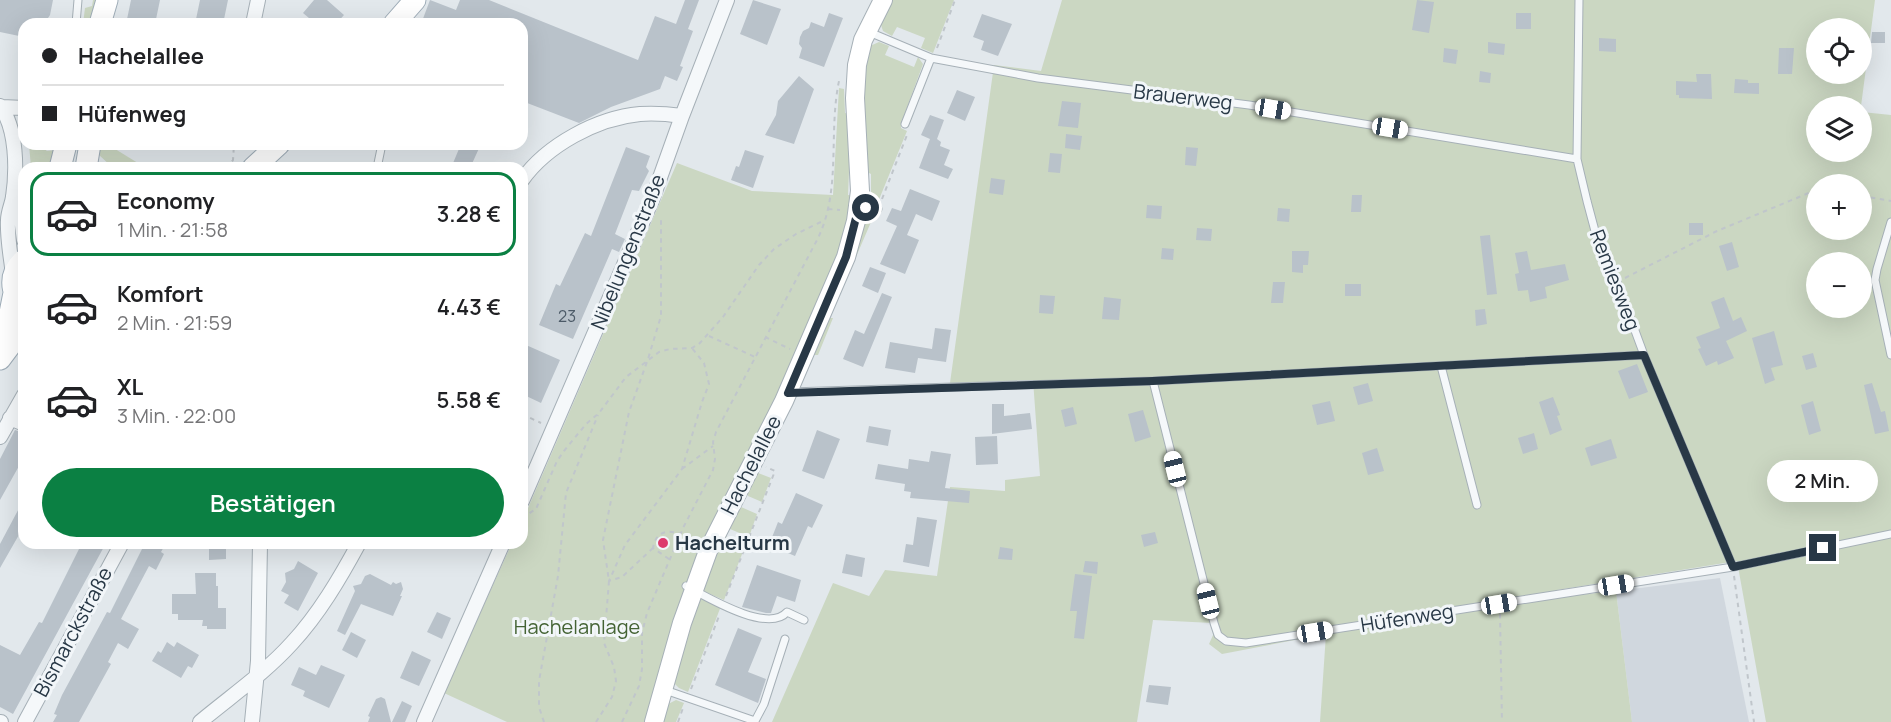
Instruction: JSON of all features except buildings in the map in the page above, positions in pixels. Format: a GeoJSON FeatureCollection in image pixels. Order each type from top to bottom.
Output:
{"type":"FeatureCollection","features":[{"type":"Feature","properties":{"kind":"main road"},"geometry":{"type":"LineString","coordinates":[[102,18],[107,0]]}},
{"type":"Feature","properties":{"kind":"main road"},"geometry":{"type":"LineString","coordinates":[[109,18],[112,0]]}},
{"type":"Feature","properties":{"kind":"main road"},"geometry":{"type":"LineString","coordinates":[[399,18],[415,0]]}},
{"type":"Feature","properties":{"kind":"main road"},"geometry":{"type":"LineString","coordinates":[[260,162],[272,150]]}},
{"type":"Feature","properties":{"kind":"main road"},"geometry":{"type":"LineString","coordinates":[[0,364],[10,349],[9,318],[18,286]]}},
{"type":"Feature","properties":{"kind":"street"},"geometry":{"type":"LineString","coordinates":[[254,18],[258,0]]}},
{"type":"Feature","properties":{"kind":"street","name":"Nibelungenstraße"},"geometry":{"type":"LineString","coordinates":[[528,488],[652,200],[727,0]]}},
{"type":"Feature","properties":{"kind":"street","name":"Hachelallee"},"geometry":{"type":"LineString","coordinates":[[654,722],[689,588],[788,393],[846,257],[858,210],[860,191],[852,98],[857,65],[867,31],[883,0]]}},
{"type":"Feature","properties":{"kind":"street"},"geometry":{"type":"LineString","coordinates":[[18,108],[1,107],[10,128],[13,145],[13,196],[8,217],[18,277]]}},
{"type":"Feature","properties":{"kind":"street"},"geometry":{"type":"LineString","coordinates":[[528,173],[541,159],[557,147],[600,124],[641,114],[682,116]]}},
{"type":"Feature","properties":{"kind":"street"},"geometry":{"type":"LineString","coordinates":[[13,196],[18,210]]}},
{"type":"Feature","properties":{"kind":"street"},"geometry":{"type":"LineString","coordinates":[[0,437],[18,405]]}},
{"type":"Feature","properties":{"kind":"street"},"geometry":{"type":"LineString","coordinates":[[10,418],[18,421]]}},
{"type":"Feature","properties":{"kind":"street","name":"Bismarckstraße"},"geometry":{"type":"LineString","coordinates":[[25,722],[119,549]]}},
{"type":"Feature","properties":{"kind":"street"},"geometry":{"type":"LineString","coordinates":[[252,722],[257,676],[260,549]]}},
{"type":"Feature","properties":{"kind":"street"},"geometry":{"type":"LineString","coordinates":[[200,722],[257,676],[292,643],[323,603],[355,549]]}},
{"type":"Feature","properties":{"kind":"street"},"geometry":{"type":"LineString","coordinates":[[424,722],[500,549]]}},
{"type":"Feature","properties":{"kind":"lane"},"geometry":{"type":"LineString","coordinates":[[76,18],[78,0]]}},
{"type":"Feature","properties":{"kind":"lane","name":"Remiesweg"},"geometry":{"type":"LineString","coordinates":[[1579,0],[1578,159],[1595,231],[1733,567]]}},
{"type":"Feature","properties":{"kind":"lane"},"geometry":{"type":"LineString","coordinates":[[867,31],[931,58],[905,124]]}},
{"type":"Feature","properties":{"kind":"lane","name":"Brauerweg"},"geometry":{"type":"LineString","coordinates":[[931,58],[1038,78],[1249,105],[1578,159]]}},
{"type":"Feature","properties":{"kind":"lane"},"geometry":{"type":"LineString","coordinates":[[858,210],[878,209]]}},
{"type":"Feature","properties":{"kind":"lane"},"geometry":{"type":"LineString","coordinates":[[1891,222],[1876,269],[1875,280],[1891,355]]}},
{"type":"Feature","properties":{"kind":"lane"},"geometry":{"type":"LineString","coordinates":[[788,393],[1153,381],[1644,355]]}},
{"type":"Feature","properties":{"kind":"lane"},"geometry":{"type":"LineString","coordinates":[[1442,366],[1477,505]]}},
{"type":"Feature","properties":{"kind":"lane","name":"Hüfenweg"},"geometry":{"type":"LineString","coordinates":[[1153,381],[1214,623],[1218,635],[1232,642],[1246,643],[1733,567],[1891,534]]}},
{"type":"Feature","properties":{"kind":"lane"},"geometry":{"type":"LineString","coordinates":[[689,588],[763,620],[775,619],[787,612],[804,620]]}},
{"type":"Feature","properties":{"kind":"lane"},"geometry":{"type":"LineString","coordinates":[[663,689],[755,721],[764,704],[785,639]]}},
{"type":"Feature","properties":{"kind":"path"},"geometry":{"type":"LineString","coordinates":[[931,58],[955,0]]}},
{"type":"Feature","properties":{"kind":"path"},"geometry":{"type":"LineString","coordinates":[[622,722],[639,686],[644,625],[669,559],[713,470],[715,459],[713,446],[716,432],[825,220],[830,201],[833,129],[840,77]]}},
{"type":"Feature","properties":{"kind":"path"},"geometry":{"type":"LineString","coordinates":[[878,209],[908,131],[905,124]]}},
{"type":"Feature","properties":{"kind":"path"},"geometry":{"type":"LineString","coordinates":[[1617,282],[1717,231],[1806,194]]}},
{"type":"Feature","properties":{"kind":"path"},"geometry":{"type":"LineString","coordinates":[[1872,198],[1891,201]]}},
{"type":"Feature","properties":{"kind":"path"},"geometry":{"type":"LineString","coordinates":[[596,722],[616,686],[615,672],[603,638],[609,581],[603,540],[629,412],[660,316],[661,220],[659,206],[652,200]]}},
{"type":"Feature","properties":{"kind":"path"},"geometry":{"type":"LineString","coordinates":[[528,514],[536,509],[557,461],[564,451],[586,424],[599,413],[626,377],[659,352],[670,348],[692,348],[708,336],[759,265],[774,249],[795,234],[825,220]]}},
{"type":"Feature","properties":{"kind":"path"},"geometry":{"type":"LineString","coordinates":[[708,336],[755,357]]}},
{"type":"Feature","properties":{"kind":"path"},"geometry":{"type":"LineString","coordinates":[[765,338],[803,355]]}},
{"type":"Feature","properties":{"kind":"path"},"geometry":{"type":"LineString","coordinates":[[682,469],[709,384],[704,363],[692,348]]}},
{"type":"Feature","properties":{"kind":"path"},"geometry":{"type":"LineString","coordinates":[[10,349],[18,367]]}},
{"type":"Feature","properties":{"kind":"path"},"geometry":{"type":"LineString","coordinates":[[544,722],[539,707],[538,681],[558,576],[566,494],[599,413]]}},
{"type":"Feature","properties":{"kind":"path"},"geometry":{"type":"LineString","coordinates":[[528,417],[554,429]]}},
{"type":"Feature","properties":{"kind":"path"},"geometry":{"type":"LineString","coordinates":[[609,581],[625,545],[682,469],[713,446]]}},
{"type":"Feature","properties":{"kind":"path"},"geometry":{"type":"LineString","coordinates":[[692,691],[690,690],[775,471],[764,466]]}},
{"type":"Feature","properties":{"kind":"path"},"geometry":{"type":"LineString","coordinates":[[609,581],[622,578],[653,548],[655,540],[663,531],[681,534]]}},
{"type":"Feature","properties":{"kind":"path"},"geometry":{"type":"LineString","coordinates":[[653,548],[669,559]]}},
{"type":"Feature","properties":{"kind":"path"},"geometry":{"type":"LineString","coordinates":[[1733,567],[1754,722]]}},
{"type":"Feature","properties":{"kind":"path"},"geometry":{"type":"LineString","coordinates":[[1499,604],[1502,722]]}},
{"type":"Feature","properties":{"kind":"shaded area"},"geometry":{"type":"Polygon","coordinates":[[[1720,578],[1749,722],[1632,722],[1616,591],[1720,578]]]}},
{"type":"Feature","properties":{"kind":"green space"},"geometry":{"type":"Polygon","coordinates":[[[93,0],[99,0],[95,18],[84,18],[85,8],[92,6],[93,0]]]}},
{"type":"Feature","properties":{"kind":"green space"},"geometry":{"type":"Polygon","coordinates":[[[891,0],[954,0],[933,53],[921,48],[925,38],[897,27],[892,36],[883,31],[880,22],[891,0]]]}},
{"type":"Feature","properties":{"kind":"green space"},"geometry":{"type":"Polygon","coordinates":[[[1062,0],[1875,0],[1872,23],[1872,18],[1806,18],[1806,84],[1864,84],[1862,96],[1806,96],[1806,162],[1872,162],[1872,113],[1891,115],[1891,722],[1766,722],[1737,561],[1557,590],[1558,597],[1616,591],[1632,722],[1320,722],[1326,634],[1222,654],[1209,644],[1214,633],[1212,623],[1153,620],[1137,722],[772,722],[833,583],[869,596],[885,570],[937,576],[950,487],[1005,491],[1005,480],[1040,476],[1033,380],[950,383],[994,65],[1041,71],[1062,0]]]}},
{"type":"Feature","properties":{"kind":"green space"},"geometry":{"type":"Polygon","coordinates":[[[879,42],[889,46],[885,55],[914,67],[918,57],[923,64],[901,124],[901,128],[907,131],[878,202],[871,199],[871,174],[867,172],[862,83],[870,46],[879,42]]]}},
{"type":"Feature","properties":{"kind":"green space","name":"Hachelanlage"},"geometry":{"type":"Polygon","coordinates":[[[839,88],[844,89],[845,113],[849,114],[853,171],[849,171],[848,195],[856,196],[826,292],[793,356],[648,722],[507,722],[444,693],[509,549],[528,549],[528,508],[677,163],[752,191],[833,195],[839,88]]]}},
{"type":"Feature","properties":{"kind":"green space"},"geometry":{"type":"Polygon","coordinates":[[[30,150],[56,150],[53,162],[30,162],[30,150]]]}},
{"type":"Feature","properties":{"kind":"green space"},"geometry":{"type":"Polygon","coordinates":[[[98,150],[117,150],[136,162],[107,162],[98,154],[98,150]]]}},
{"type":"Feature","properties":{"kind":"green space"},"geometry":{"type":"Polygon","coordinates":[[[865,214],[874,215],[856,257],[865,214]]]}},
{"type":"Feature","properties":{"kind":"green space"},"geometry":{"type":"Polygon","coordinates":[[[829,318],[833,318],[818,355],[814,355],[829,318]]]}},
{"type":"Feature","properties":{"kind":"green space"},"geometry":{"type":"Polygon","coordinates":[[[755,474],[771,478],[762,502],[748,496],[746,492],[755,474]]]}},
{"type":"Feature","properties":{"kind":"green space"},"geometry":{"type":"Polygon","coordinates":[[[741,507],[757,514],[749,537],[728,526],[737,509],[741,507]]]}},
{"type":"Feature","properties":{"kind":"green space"},"geometry":{"type":"Polygon","coordinates":[[[725,536],[746,544],[724,600],[703,591],[701,587],[725,536]]]}},
{"type":"Feature","properties":{"kind":"green space"},"geometry":{"type":"Polygon","coordinates":[[[700,598],[721,606],[688,692],[674,683],[681,649],[700,598]]]}},
{"type":"Feature","properties":{"kind":"green space"},"geometry":{"type":"Polygon","coordinates":[[[676,700],[684,703],[676,722],[662,722],[666,705],[676,700]]]}},
{"type":"Feature","properties":{"kind":"place","name":"Hachelturm"},"geometry":{"type":"Point","coordinates":[663,543]}},
{"type":"Feature","properties":{"kind":"route"},"geometry":{"type":"LineString","coordinates":[[866,208],[858,210],[839,276],[788,393],[1153,381],[1644,355],[1733,567],[1823,548]]}}]}
